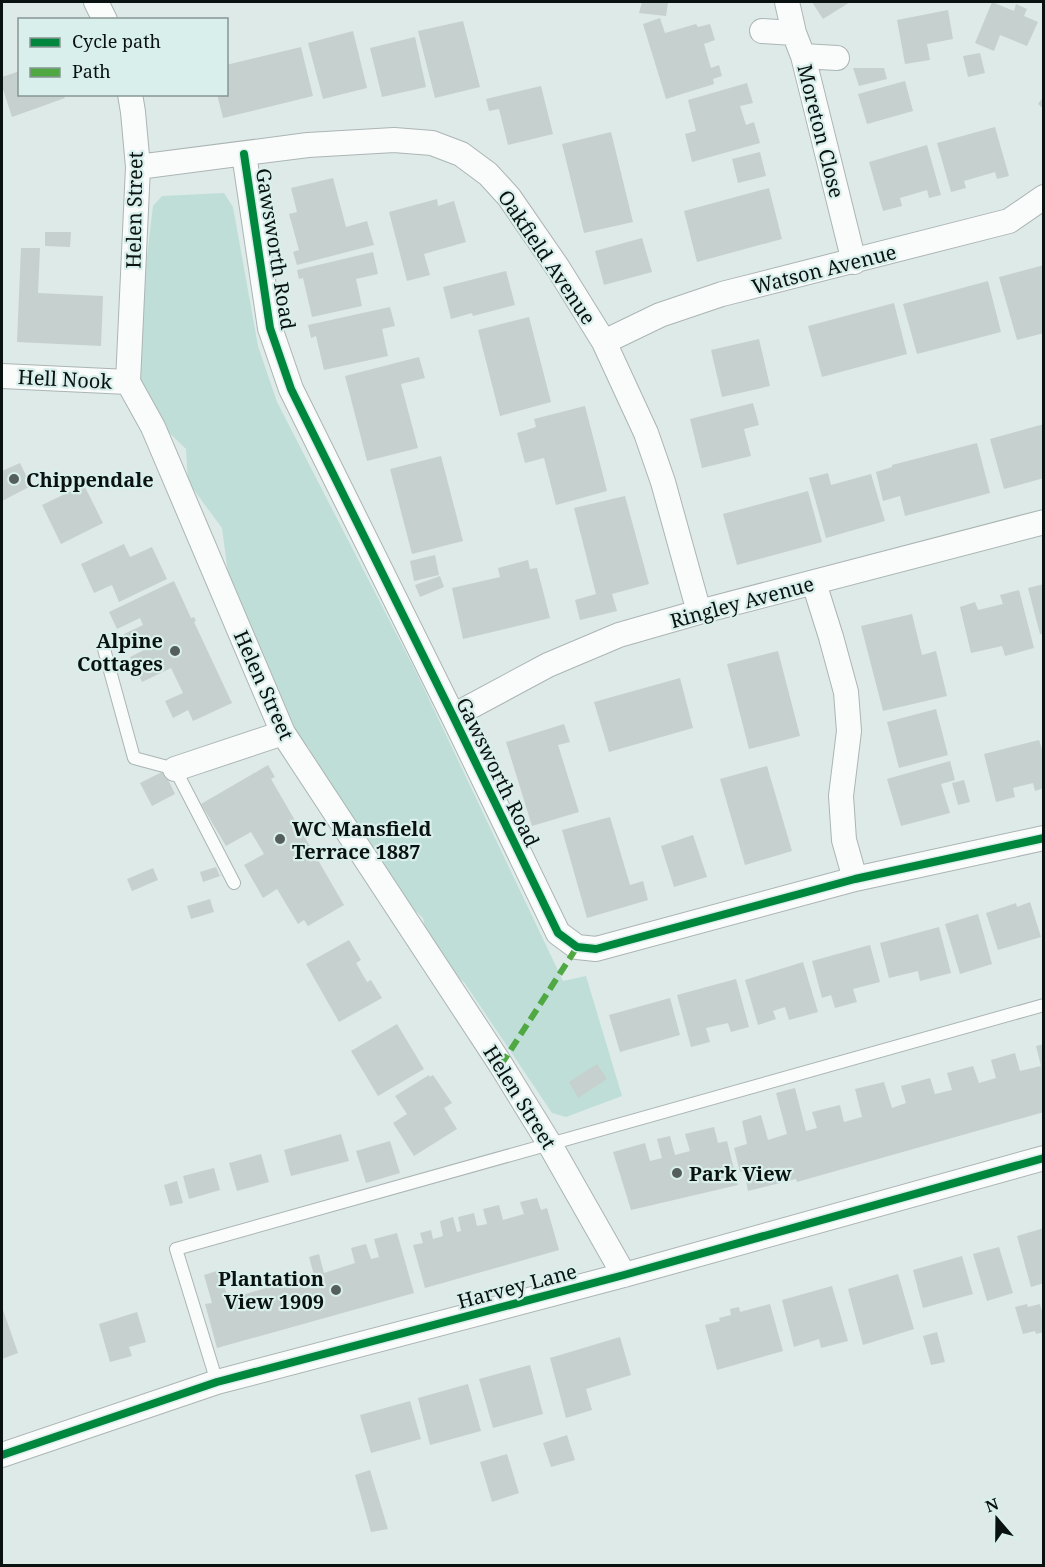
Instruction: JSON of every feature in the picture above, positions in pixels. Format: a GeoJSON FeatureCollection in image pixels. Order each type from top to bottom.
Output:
{"type":"FeatureCollection","features":[{"type":"Feature","properties":{"kind":"street"},"geometry":{"type":"LineString","coordinates":[[96,2],[104,18]]}},
{"type":"Feature","properties":{"kind":"street","name":"Moreton Close"},"geometry":{"type":"LineString","coordinates":[[787,2],[794,33],[803,56],[854,262]]}},
{"type":"Feature","properties":{"kind":"street"},"geometry":{"type":"LineString","coordinates":[[762,31],[794,33]]}},
{"type":"Feature","properties":{"kind":"street"},"geometry":{"type":"LineString","coordinates":[[803,56],[837,58]]}},
{"type":"Feature","properties":{"kind":"street","name":"Helen Street"},"geometry":{"type":"LineString","coordinates":[[130,96],[134,112],[138,167],[128,382],[153,427],[283,733],[501,1065],[549,1143],[624,1275]]}},
{"type":"Feature","properties":{"kind":"street","name":"Oakfield Avenue"},"geometry":{"type":"LineString","coordinates":[[138,167],[308,145],[394,140],[432,143],[461,154],[488,174],[508,197],[558,268],[604,342],[646,433],[663,482],[699,612]]}},
{"type":"Feature","properties":{"kind":"street","name":"Gawsworth Road"},"geometry":{"type":"LineString","coordinates":[[244,154],[270,328],[291,389],[558,933],[577,946],[596,949],[855,879],[1044,838]]}},
{"type":"Feature","properties":{"kind":"street","name":"Watson Avenue"},"geometry":{"type":"LineString","coordinates":[[604,342],[660,315],[722,294],[1009,221],[1044,197]]}},
{"type":"Feature","properties":{"kind":"street","name":"Hell Nook"},"geometry":{"type":"LineString","coordinates":[[2,376],[128,382]]}},
{"type":"Feature","properties":{"kind":"street","name":"Ringley Avenue"},"geometry":{"type":"LineString","coordinates":[[453,716],[548,665],[619,635],[1044,522]]}},
{"type":"Feature","properties":{"kind":"street"},"geometry":{"type":"LineString","coordinates":[[814,582],[846,693],[849,731],[842,796],[844,840],[855,879]]}},
{"type":"Feature","properties":{"kind":"street"},"geometry":{"type":"LineString","coordinates":[[175,769],[283,733]]}},
{"type":"Feature","properties":{"kind":"street","name":"Harvey Lane"},"geometry":{"type":"LineString","coordinates":[[2,1455],[217,1383],[624,1275],[1044,1158]]}},
{"type":"Feature","properties":{"kind":"lane"},"geometry":{"type":"LineString","coordinates":[[104,649],[134,758],[175,769],[234,883]]}},
{"type":"Feature","properties":{"kind":"lane"},"geometry":{"type":"LineString","coordinates":[[217,1383],[176,1249],[1044,1005]]}},
{"type":"Feature","properties":{"kind":"green space"},"geometry":{"type":"Polygon","coordinates":[[[224,193],[233,207],[258,346],[277,402],[417,674],[563,981],[586,976],[622,1096],[566,1117],[552,1113],[464,982],[431,957],[423,918],[388,885],[327,788],[309,748],[288,727],[230,589],[222,528],[188,482],[186,449],[160,424],[138,376],[138,332],[153,206],[162,196],[224,193]]]}},
{"type":"Feature","properties":{"kind":"building"},"geometry":{"type":"Polygon","coordinates":[[[642,2],[668,3],[666,16],[639,13],[642,2]]]}},
{"type":"Feature","properties":{"kind":"building"},"geometry":{"type":"Polygon","coordinates":[[[812,2],[850,2],[823,19],[812,2]]]}},
{"type":"Feature","properties":{"kind":"building"},"geometry":{"type":"Polygon","coordinates":[[[992,2],[1014,11],[1016,4],[1027,9],[1024,16],[1038,22],[1027,46],[1000,35],[994,51],[975,43],[992,2]]]}},
{"type":"Feature","properties":{"kind":"building"},"geometry":{"type":"Polygon","coordinates":[[[948,10],[953,39],[927,44],[930,60],[905,64],[897,20],[948,10]]]}},
{"type":"Feature","properties":{"kind":"building"},"geometry":{"type":"Polygon","coordinates":[[[660,18],[665,33],[696,24],[698,27],[710,24],[715,40],[704,44],[711,68],[719,65],[722,76],[713,79],[714,84],[666,99],[643,24],[660,18]]]}},
{"type":"Feature","properties":{"kind":"building"},"geometry":{"type":"Polygon","coordinates":[[[463,21],[480,87],[435,98],[418,31],[463,21]]]}},
{"type":"Feature","properties":{"kind":"building"},"geometry":{"type":"Polygon","coordinates":[[[353,31],[367,88],[323,99],[308,43],[353,31]]]}},
{"type":"Feature","properties":{"kind":"building"},"geometry":{"type":"Polygon","coordinates":[[[415,37],[426,87],[382,97],[370,48],[415,37]]]}},
{"type":"Feature","properties":{"kind":"building"},"geometry":{"type":"Polygon","coordinates":[[[301,47],[313,96],[223,118],[218,96],[228,96],[228,65],[301,47]]]}},
{"type":"Feature","properties":{"kind":"building"},"geometry":{"type":"Polygon","coordinates":[[[980,53],[985,73],[968,77],[963,56],[980,53]]]}},
{"type":"Feature","properties":{"kind":"building"},"geometry":{"type":"Polygon","coordinates":[[[853,68],[884,68],[887,79],[859,86],[853,68]]]}},
{"type":"Feature","properties":{"kind":"building"},"geometry":{"type":"Polygon","coordinates":[[[18,72],[18,96],[64,96],[65,98],[12,117],[2,86],[2,77],[18,72]]]}},
{"type":"Feature","properties":{"kind":"building"},"geometry":{"type":"Polygon","coordinates":[[[905,81],[913,111],[867,124],[858,94],[905,81]]]}},
{"type":"Feature","properties":{"kind":"building"},"geometry":{"type":"Polygon","coordinates":[[[747,83],[753,103],[740,106],[746,125],[754,122],[760,143],[692,162],[685,134],[696,131],[688,100],[747,83]]]}},
{"type":"Feature","properties":{"kind":"building"},"geometry":{"type":"Polygon","coordinates":[[[541,86],[553,134],[508,145],[499,109],[489,111],[486,99],[541,86]]]}},
{"type":"Feature","properties":{"kind":"building"},"geometry":{"type":"Polygon","coordinates":[[[1044,96],[1044,109],[1038,104],[1044,96]]]}},
{"type":"Feature","properties":{"kind":"building"},"geometry":{"type":"Polygon","coordinates":[[[995,127],[1009,176],[997,179],[995,172],[964,181],[966,188],[951,192],[937,143],[995,127]]]}},
{"type":"Feature","properties":{"kind":"building"},"geometry":{"type":"Polygon","coordinates":[[[611,132],[633,222],[584,233],[562,144],[611,132]]]}},
{"type":"Feature","properties":{"kind":"building"},"geometry":{"type":"Polygon","coordinates":[[[927,145],[941,195],[929,198],[927,190],[900,198],[902,206],[883,211],[869,162],[927,145]]]}},
{"type":"Feature","properties":{"kind":"building"},"geometry":{"type":"Polygon","coordinates":[[[760,152],[766,176],[738,183],[732,159],[760,152]]]}},
{"type":"Feature","properties":{"kind":"building"},"geometry":{"type":"Polygon","coordinates":[[[333,178],[346,227],[367,221],[374,245],[297,265],[293,252],[299,250],[289,214],[297,212],[291,188],[333,178]]]}},
{"type":"Feature","properties":{"kind":"building"},"geometry":{"type":"Polygon","coordinates":[[[769,188],[782,239],[697,262],[684,211],[769,188]]]}},
{"type":"Feature","properties":{"kind":"building"},"geometry":{"type":"Polygon","coordinates":[[[437,199],[438,206],[454,201],[466,242],[424,254],[430,275],[407,281],[389,212],[437,199]]]}},
{"type":"Feature","properties":{"kind":"building"},"geometry":{"type":"Polygon","coordinates":[[[45,232],[71,232],[70,247],[45,246],[45,232]]]}},
{"type":"Feature","properties":{"kind":"building"},"geometry":{"type":"Polygon","coordinates":[[[642,238],[652,272],[604,285],[595,251],[642,238]]]}},
{"type":"Feature","properties":{"kind":"building"},"geometry":{"type":"Polygon","coordinates":[[[21,248],[40,248],[38,293],[103,296],[101,346],[17,342],[21,248]]]}},
{"type":"Feature","properties":{"kind":"building"},"geometry":{"type":"Polygon","coordinates":[[[373,252],[378,274],[356,279],[362,306],[312,317],[303,278],[299,279],[297,270],[373,252]]]}},
{"type":"Feature","properties":{"kind":"building"},"geometry":{"type":"Polygon","coordinates":[[[1044,265],[1044,333],[1017,340],[999,277],[1044,265]]]}},
{"type":"Feature","properties":{"kind":"building"},"geometry":{"type":"Polygon","coordinates":[[[506,271],[515,305],[451,319],[443,287],[506,271]]]}},
{"type":"Feature","properties":{"kind":"building"},"geometry":{"type":"Polygon","coordinates":[[[988,281],[1001,332],[917,354],[903,304],[988,281]]]}},
{"type":"Feature","properties":{"kind":"building"},"geometry":{"type":"Polygon","coordinates":[[[894,303],[907,354],[822,377],[808,326],[894,303]]]}},
{"type":"Feature","properties":{"kind":"building"},"geometry":{"type":"Polygon","coordinates":[[[390,307],[395,326],[382,329],[388,356],[324,370],[316,336],[311,338],[308,325],[390,307]]]}},
{"type":"Feature","properties":{"kind":"building"},"geometry":{"type":"Polygon","coordinates":[[[529,317],[551,402],[500,416],[478,330],[529,317]]]}},
{"type":"Feature","properties":{"kind":"building"},"geometry":{"type":"Polygon","coordinates":[[[759,339],[770,386],[722,397],[711,350],[759,339]]]}},
{"type":"Feature","properties":{"kind":"building"},"geometry":{"type":"Polygon","coordinates":[[[419,357],[425,378],[401,384],[418,448],[367,461],[345,376],[419,357]]]}},
{"type":"Feature","properties":{"kind":"building"},"geometry":{"type":"Polygon","coordinates":[[[753,403],[759,425],[744,429],[751,456],[702,468],[690,419],[753,403]]]}},
{"type":"Feature","properties":{"kind":"building"},"geometry":{"type":"Polygon","coordinates":[[[585,406],[607,491],[556,505],[544,458],[525,463],[517,433],[536,427],[534,419],[585,406]]]}},
{"type":"Feature","properties":{"kind":"building"},"geometry":{"type":"Polygon","coordinates":[[[1044,424],[1044,478],[1004,489],[990,439],[1044,424]]]}},
{"type":"Feature","properties":{"kind":"building"},"geometry":{"type":"Polygon","coordinates":[[[977,443],[990,493],[905,516],[900,496],[883,501],[876,472],[892,467],[892,465],[977,443]]]}},
{"type":"Feature","properties":{"kind":"building"},"geometry":{"type":"Polygon","coordinates":[[[441,456],[463,541],[412,554],[390,469],[441,456]]]}},
{"type":"Feature","properties":{"kind":"building","name":"Chippendale"},"geometry":{"type":"Polygon","coordinates":[[[20,463],[31,486],[2,501],[2,471],[20,463]]]}},
{"type":"Feature","properties":{"kind":"building"},"geometry":{"type":"Polygon","coordinates":[[[828,473],[831,485],[871,474],[885,521],[826,538],[809,478],[828,473]]]}},
{"type":"Feature","properties":{"kind":"building"},"geometry":{"type":"Polygon","coordinates":[[[84,485],[103,523],[61,544],[42,505],[84,485]]]}},
{"type":"Feature","properties":{"kind":"building"},"geometry":{"type":"Polygon","coordinates":[[[808,491],[822,542],[737,565],[723,514],[808,491]]]}},
{"type":"Feature","properties":{"kind":"building"},"geometry":{"type":"Polygon","coordinates":[[[625,496],[649,584],[612,594],[617,611],[580,620],[575,600],[596,594],[574,508],[625,496]]]}},
{"type":"Feature","properties":{"kind":"building"},"geometry":{"type":"Polygon","coordinates":[[[124,544],[130,557],[152,547],[167,579],[119,602],[112,585],[94,593],[81,564],[124,544]]]}},
{"type":"Feature","properties":{"kind":"building"},"geometry":{"type":"Polygon","coordinates":[[[435,555],[439,575],[414,581],[410,561],[435,555]]]}},
{"type":"Feature","properties":{"kind":"building"},"geometry":{"type":"Polygon","coordinates":[[[528,560],[530,569],[537,568],[550,618],[463,639],[452,588],[500,577],[498,568],[528,560]]]}},
{"type":"Feature","properties":{"kind":"building"},"geometry":{"type":"Polygon","coordinates":[[[440,576],[444,587],[420,597],[415,585],[440,576]]]}},
{"type":"Feature","properties":{"kind":"building","name":"Alpine Cottages"},"geometry":{"type":"Polygon","coordinates":[[[174,581],[191,618],[194,617],[196,621],[194,622],[232,703],[193,721],[188,710],[173,718],[165,701],[183,693],[171,668],[142,682],[130,657],[154,645],[149,635],[129,645],[124,634],[143,625],[140,618],[117,629],[109,612],[174,581]]]}},
{"type":"Feature","properties":{"kind":"building"},"geometry":{"type":"Polygon","coordinates":[[[1044,584],[1044,634],[1040,634],[1028,588],[1044,584]]]}},
{"type":"Feature","properties":{"kind":"building"},"geometry":{"type":"Polygon","coordinates":[[[1019,590],[1034,648],[1005,656],[1002,646],[971,653],[960,607],[975,602],[978,610],[1003,604],[1000,595],[1019,590]]]}},
{"type":"Feature","properties":{"kind":"building"},"geometry":{"type":"Polygon","coordinates":[[[912,614],[922,655],[936,651],[947,696],[883,711],[861,626],[912,614]]]}},
{"type":"Feature","properties":{"kind":"building"},"geometry":{"type":"Polygon","coordinates":[[[778,651],[800,736],[749,749],[727,664],[778,651]]]}},
{"type":"Feature","properties":{"kind":"building"},"geometry":{"type":"Polygon","coordinates":[[[680,678],[693,728],[609,752],[594,702],[680,678]]]}},
{"type":"Feature","properties":{"kind":"building"},"geometry":{"type":"Polygon","coordinates":[[[936,709],[948,755],[899,768],[887,722],[936,709]]]}},
{"type":"Feature","properties":{"kind":"building"},"geometry":{"type":"Polygon","coordinates":[[[564,724],[570,742],[558,745],[579,812],[532,826],[506,742],[564,724]]]}},
{"type":"Feature","properties":{"kind":"building"},"geometry":{"type":"Polygon","coordinates":[[[1039,740],[1044,755],[1044,788],[1035,791],[1033,783],[1013,788],[1015,797],[996,802],[984,754],[1039,740]]]}},
{"type":"Feature","properties":{"kind":"building"},"geometry":{"type":"Polygon","coordinates":[[[950,761],[955,780],[941,784],[950,813],[901,826],[887,779],[950,761]]]}},
{"type":"Feature","properties":{"kind":"building","name":"WC Mansfield Terrace 1887"},"geometry":{"type":"Polygon","coordinates":[[[268,765],[275,777],[271,779],[344,905],[308,926],[304,920],[298,924],[277,889],[263,898],[244,865],[264,854],[251,832],[226,846],[201,804],[268,765]]]}},
{"type":"Feature","properties":{"kind":"building"},"geometry":{"type":"Polygon","coordinates":[[[767,766],[792,851],[745,865],[720,779],[767,766]]]}},
{"type":"Feature","properties":{"kind":"building"},"geometry":{"type":"Polygon","coordinates":[[[164,771],[175,794],[152,806],[140,783],[164,771]]]}},
{"type":"Feature","properties":{"kind":"building"},"geometry":{"type":"Polygon","coordinates":[[[964,780],[970,802],[958,805],[952,783],[964,780]]]}},
{"type":"Feature","properties":{"kind":"building"},"geometry":{"type":"Polygon","coordinates":[[[610,817],[630,885],[643,881],[648,900],[587,918],[562,830],[610,817]]]}},
{"type":"Feature","properties":{"kind":"building"},"geometry":{"type":"Polygon","coordinates":[[[693,835],[707,877],[674,887],[661,846],[693,835]]]}},
{"type":"Feature","properties":{"kind":"building"},"geometry":{"type":"Polygon","coordinates":[[[216,867],[220,876],[203,882],[200,872],[216,867]]]}},
{"type":"Feature","properties":{"kind":"building"},"geometry":{"type":"Polygon","coordinates":[[[153,868],[158,880],[132,891],[127,879],[153,868]]]}},
{"type":"Feature","properties":{"kind":"building"},"geometry":{"type":"Polygon","coordinates":[[[210,899],[214,912],[191,919],[187,906],[210,899]]]}},
{"type":"Feature","properties":{"kind":"building"},"geometry":{"type":"Polygon","coordinates":[[[1030,902],[1041,937],[998,950],[986,913],[1016,903],[1017,907],[1030,902]]]}},
{"type":"Feature","properties":{"kind":"building"},"geometry":{"type":"Polygon","coordinates":[[[978,914],[992,964],[960,974],[945,924],[978,914]]]}},
{"type":"Feature","properties":{"kind":"building"},"geometry":{"type":"Polygon","coordinates":[[[939,927],[951,973],[920,981],[918,971],[889,978],[880,943],[939,927]]]}},
{"type":"Feature","properties":{"kind":"building"},"geometry":{"type":"Polygon","coordinates":[[[349,940],[361,960],[356,963],[367,982],[371,980],[382,998],[339,1022],[306,964],[349,940]]]}},
{"type":"Feature","properties":{"kind":"building"},"geometry":{"type":"Polygon","coordinates":[[[870,945],[880,982],[853,989],[857,1002],[835,1008],[831,995],[822,998],[812,961],[870,945]]]}},
{"type":"Feature","properties":{"kind":"building"},"geometry":{"type":"Polygon","coordinates":[[[803,962],[818,1012],[789,1020],[785,1007],[773,1011],[776,1019],[758,1025],[745,980],[803,962]]]}},
{"type":"Feature","properties":{"kind":"building"},"geometry":{"type":"Polygon","coordinates":[[[736,979],[749,1027],[731,1032],[728,1023],[706,1028],[710,1042],[691,1047],[677,995],[736,979]]]}},
{"type":"Feature","properties":{"kind":"building"},"geometry":{"type":"Polygon","coordinates":[[[670,998],[680,1035],[620,1052],[609,1015],[670,998]]]}},
{"type":"Feature","properties":{"kind":"building"},"geometry":{"type":"Polygon","coordinates":[[[397,1024],[424,1069],[378,1096],[351,1051],[397,1024]]]}},
{"type":"Feature","properties":{"kind":"building"},"geometry":{"type":"Polygon","coordinates":[[[1044,1044],[1044,1112],[797,1182],[796,1179],[748,1191],[744,1171],[740,1172],[734,1148],[747,1144],[742,1121],[761,1115],[768,1140],[787,1134],[776,1093],[795,1088],[806,1131],[817,1128],[812,1112],[840,1105],[844,1122],[862,1117],[855,1089],[884,1082],[892,1108],[906,1103],[901,1086],[930,1078],[935,1094],[952,1090],[947,1073],[973,1066],[979,1083],[996,1078],[991,1060],[1015,1053],[1020,1071],[1041,1066],[1036,1046],[1044,1044]]]}},
{"type":"Feature","properties":{"kind":"building"},"geometry":{"type":"Polygon","coordinates":[[[597,1064],[607,1079],[578,1098],[569,1082],[597,1064]]]}},
{"type":"Feature","properties":{"kind":"building"},"geometry":{"type":"Polygon","coordinates":[[[429,1075],[430,1077],[433,1075],[452,1103],[444,1108],[457,1129],[414,1156],[393,1123],[407,1114],[395,1096],[429,1075]]]}},
{"type":"Feature","properties":{"kind":"building","name":"Park View"},"geometry":{"type":"Polygon","coordinates":[[[714,1127],[718,1143],[727,1141],[738,1185],[631,1210],[613,1152],[645,1143],[650,1161],[662,1158],[657,1139],[670,1136],[675,1155],[690,1151],[685,1134],[714,1127]]]}},
{"type":"Feature","properties":{"kind":"building"},"geometry":{"type":"Polygon","coordinates":[[[341,1134],[349,1161],[291,1176],[284,1150],[341,1134]]]}},
{"type":"Feature","properties":{"kind":"building"},"geometry":{"type":"Polygon","coordinates":[[[390,1141],[400,1173],[366,1183],[356,1151],[390,1141]]]}},
{"type":"Feature","properties":{"kind":"building"},"geometry":{"type":"Polygon","coordinates":[[[261,1154],[269,1182],[237,1191],[229,1163],[261,1154]]]}},
{"type":"Feature","properties":{"kind":"building"},"geometry":{"type":"Polygon","coordinates":[[[214,1168],[220,1190],[189,1199],[183,1176],[214,1168]]]}},
{"type":"Feature","properties":{"kind":"building"},"geometry":{"type":"Polygon","coordinates":[[[177,1181],[183,1203],[170,1206],[164,1185],[177,1181]]]}},
{"type":"Feature","properties":{"kind":"building"},"geometry":{"type":"Polygon","coordinates":[[[537,1198],[541,1210],[547,1208],[559,1250],[425,1288],[413,1245],[423,1243],[420,1233],[431,1230],[433,1239],[443,1236],[440,1221],[453,1217],[457,1232],[461,1231],[458,1217],[474,1213],[477,1226],[487,1224],[483,1209],[499,1205],[503,1220],[524,1214],[520,1202],[537,1198]]]}},
{"type":"Feature","properties":{"kind":"building"},"geometry":{"type":"Polygon","coordinates":[[[1044,1228],[1044,1283],[1031,1287],[1017,1236],[1044,1228]]]}},
{"type":"Feature","properties":{"kind":"building","name":"Plantation View 1909"},"geometry":{"type":"Polygon","coordinates":[[[397,1233],[414,1293],[217,1348],[205,1304],[212,1303],[204,1275],[220,1270],[228,1299],[270,1287],[268,1278],[278,1275],[281,1284],[314,1275],[309,1257],[319,1254],[324,1273],[355,1263],[351,1248],[366,1244],[371,1259],[379,1257],[374,1239],[397,1233]]]}},
{"type":"Feature","properties":{"kind":"building"},"geometry":{"type":"Polygon","coordinates":[[[999,1247],[1013,1293],[987,1301],[973,1254],[999,1247]]]}},
{"type":"Feature","properties":{"kind":"building"},"geometry":{"type":"Polygon","coordinates":[[[962,1256],[973,1294],[923,1308],[913,1270],[962,1256]]]}},
{"type":"Feature","properties":{"kind":"building"},"geometry":{"type":"Polygon","coordinates":[[[898,1274],[914,1329],[863,1345],[848,1289],[898,1274]]]}},
{"type":"Feature","properties":{"kind":"building"},"geometry":{"type":"Polygon","coordinates":[[[832,1286],[848,1341],[821,1348],[819,1339],[794,1347],[782,1300],[832,1286]]]}},
{"type":"Feature","properties":{"kind":"building"},"geometry":{"type":"Polygon","coordinates":[[[770,1304],[783,1351],[717,1370],[705,1325],[731,1315],[730,1309],[739,1307],[740,1312],[770,1304]]]}},
{"type":"Feature","properties":{"kind":"building"},"geometry":{"type":"Polygon","coordinates":[[[1027,1304],[1028,1307],[1040,1304],[1044,1318],[1044,1332],[1036,1334],[1035,1331],[1023,1334],[1015,1307],[1027,1304]]]}},
{"type":"Feature","properties":{"kind":"building"},"geometry":{"type":"Polygon","coordinates":[[[2,1307],[18,1353],[2,1359],[2,1307]]]}},
{"type":"Feature","properties":{"kind":"building"},"geometry":{"type":"Polygon","coordinates":[[[137,1312],[146,1342],[129,1347],[132,1356],[110,1362],[99,1324],[137,1312]]]}},
{"type":"Feature","properties":{"kind":"building"},"geometry":{"type":"Polygon","coordinates":[[[937,1332],[945,1362],[931,1365],[923,1336],[937,1332]]]}},
{"type":"Feature","properties":{"kind":"building"},"geometry":{"type":"Polygon","coordinates":[[[620,1337],[631,1375],[586,1389],[592,1410],[566,1418],[550,1358],[620,1337]]]}},
{"type":"Feature","properties":{"kind":"building"},"geometry":{"type":"Polygon","coordinates":[[[530,1365],[543,1414],[493,1428],[479,1379],[530,1365]]]}},
{"type":"Feature","properties":{"kind":"building"},"geometry":{"type":"Polygon","coordinates":[[[468,1384],[481,1431],[430,1445],[418,1398],[468,1384]]]}},
{"type":"Feature","properties":{"kind":"building"},"geometry":{"type":"Polygon","coordinates":[[[410,1401],[421,1439],[371,1453],[360,1415],[410,1401]]]}},
{"type":"Feature","properties":{"kind":"building"},"geometry":{"type":"Polygon","coordinates":[[[567,1435],[575,1460],[551,1467],[543,1443],[567,1435]]]}},
{"type":"Feature","properties":{"kind":"building"},"geometry":{"type":"Polygon","coordinates":[[[507,1454],[519,1493],[492,1502],[480,1462],[507,1454]]]}},
{"type":"Feature","properties":{"kind":"building"},"geometry":{"type":"Polygon","coordinates":[[[370,1470],[388,1529],[371,1532],[355,1475],[370,1470]]]}},
{"type":"Feature","properties":{"kind":"marked path"},"geometry":{"type":"LineString","coordinates":[[501,1065],[577,947]]}},
{"type":"Feature","properties":{"kind":"cycle path"},"geometry":{"type":"LineString","coordinates":[[244,154],[270,328],[291,389],[558,933],[577,947],[596,949],[855,879],[1044,838]]}},
{"type":"Feature","properties":{"kind":"cycle path"},"geometry":{"type":"LineString","coordinates":[[2,1455],[217,1382],[624,1275],[1044,1158]]}},
{"type":"Feature","properties":{"kind":"place","name":"Chippendale"},"geometry":{"type":"Point","coordinates":[14,479]}},
{"type":"Feature","properties":{"kind":"place","name":"Alpine Cottages"},"geometry":{"type":"Point","coordinates":[175,651]}},
{"type":"Feature","properties":{"kind":"place","name":"WC Mansfield Terrace 1887"},"geometry":{"type":"Point","coordinates":[280,839]}},
{"type":"Feature","properties":{"kind":"place","name":"Park View"},"geometry":{"type":"Point","coordinates":[677,1173]}},
{"type":"Feature","properties":{"kind":"place","name":"Plantation View 1909"},"geometry":{"type":"Point","coordinates":[336,1290]}}]}
